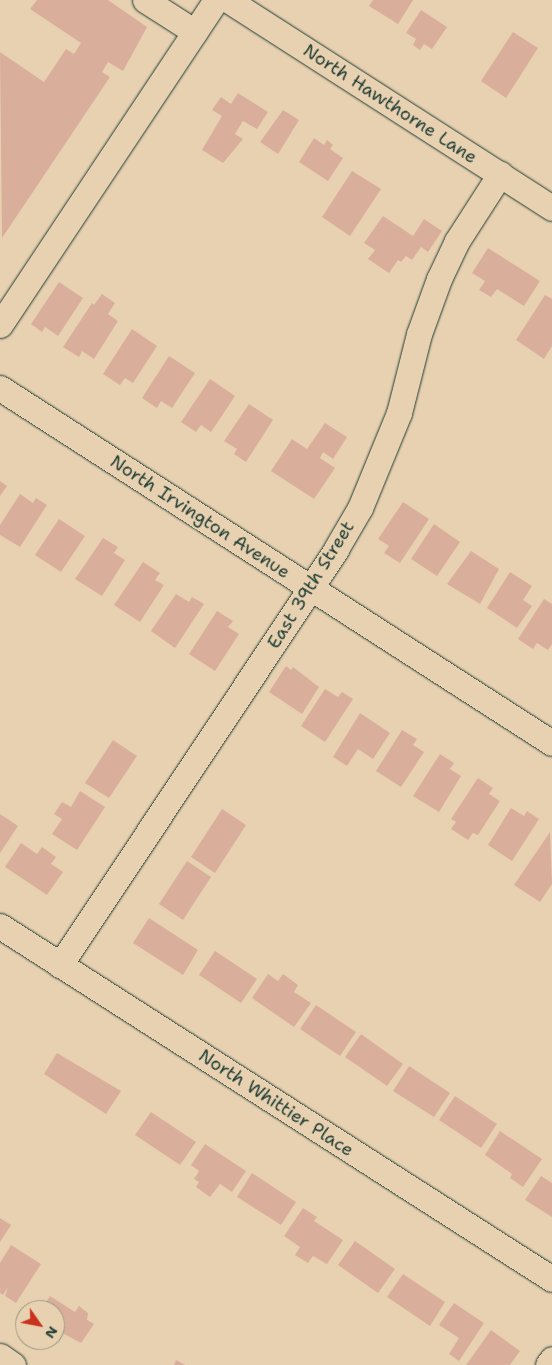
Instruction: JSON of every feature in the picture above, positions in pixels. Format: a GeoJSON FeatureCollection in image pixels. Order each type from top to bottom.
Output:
{"type":"FeatureCollection","features":[{"type":"Feature","properties":{"kind":"street"},"geometry":{"type":"LineString","coordinates":[[144,0],[195,32]]}},
{"type":"Feature","properties":{"kind":"street"},"geometry":{"type":"LineString","coordinates":[[0,325],[216,0]]}},
{"type":"Feature","properties":{"kind":"street","name":"North Hawthorne Lane"},"geometry":{"type":"LineString","coordinates":[[228,0],[552,208]]}},
{"type":"Feature","properties":{"kind":"street","name":"East 39th Street"},"geometry":{"type":"LineString","coordinates":[[60,965],[311,588],[360,508],[383,457],[408,383],[419,334],[439,279],[457,241],[500,174]]}},
{"type":"Feature","properties":{"kind":"street","name":"North Irvington Avenue"},"geometry":{"type":"LineString","coordinates":[[0,388],[552,743]]}},
{"type":"Feature","properties":{"kind":"street","name":"North Whittier Place"},"geometry":{"type":"LineString","coordinates":[[0,926],[552,1279]]}},
{"type":"Feature","properties":{"kind":"street"},"geometry":{"type":"LineString","coordinates":[[0,1356],[13,1365]]}},
{"type":"Feature","properties":{"kind":"street"},"geometry":{"type":"LineString","coordinates":[[548,1365],[552,1359]]}},
{"type":"Feature","properties":{"kind":"building"},"geometry":{"type":"Polygon","coordinates":[[[37,0],[108,0],[147,27],[123,71],[108,62],[102,72],[110,77],[2,238],[0,52],[44,82],[66,49],[74,54],[81,43],[30,9],[37,0]]]}},
{"type":"Feature","properties":{"kind":"building"},"geometry":{"type":"Polygon","coordinates":[[[373,0],[413,0],[398,24],[369,6],[373,0]]]}},
{"type":"Feature","properties":{"kind":"building"},"geometry":{"type":"Polygon","coordinates":[[[421,10],[447,27],[432,49],[424,44],[420,50],[413,45],[416,39],[406,33],[421,10]]]}},
{"type":"Feature","properties":{"kind":"building"},"geometry":{"type":"Polygon","coordinates":[[[513,32],[538,48],[506,98],[481,81],[513,32]]]}},
{"type":"Feature","properties":{"kind":"building"},"geometry":{"type":"Polygon","coordinates":[[[238,93],[268,112],[257,129],[243,121],[235,134],[243,139],[223,163],[202,150],[222,116],[212,110],[221,97],[231,104],[238,93]]]}},
{"type":"Feature","properties":{"kind":"building"},"geometry":{"type":"Polygon","coordinates":[[[283,110],[299,120],[278,154],[260,142],[283,110]]]}},
{"type":"Feature","properties":{"kind":"building"},"geometry":{"type":"Polygon","coordinates":[[[314,138],[324,145],[327,140],[333,145],[330,149],[343,158],[328,181],[299,162],[314,138]]]}},
{"type":"Feature","properties":{"kind":"building"},"geometry":{"type":"Polygon","coordinates":[[[352,171],[381,189],[350,236],[322,217],[352,171]]]}},
{"type":"Feature","properties":{"kind":"building"},"geometry":{"type":"Polygon","coordinates":[[[383,216],[413,236],[424,219],[442,231],[428,252],[421,247],[412,260],[406,256],[401,262],[398,260],[389,273],[368,259],[375,250],[364,243],[383,216]]]}},
{"type":"Feature","properties":{"kind":"building"},"geometry":{"type":"Polygon","coordinates":[[[488,248],[540,281],[524,306],[497,289],[491,297],[479,290],[485,281],[472,273],[488,248]]]}},
{"type":"Feature","properties":{"kind":"building"},"geometry":{"type":"Polygon","coordinates":[[[59,282],[83,298],[58,336],[45,327],[42,332],[31,324],[59,282]]]}},
{"type":"Feature","properties":{"kind":"building"},"geometry":{"type":"Polygon","coordinates":[[[102,294],[115,303],[108,314],[118,321],[94,359],[82,351],[79,357],[63,347],[92,303],[94,305],[102,294]]]}},
{"type":"Feature","properties":{"kind":"building"},"geometry":{"type":"Polygon","coordinates":[[[545,295],[552,299],[552,346],[544,359],[516,340],[545,295]]]}},
{"type":"Feature","properties":{"kind":"building"},"geometry":{"type":"Polygon","coordinates":[[[132,329],[157,346],[133,383],[125,378],[120,385],[103,374],[132,329]]]}},
{"type":"Feature","properties":{"kind":"building"},"geometry":{"type":"Polygon","coordinates":[[[169,356],[195,373],[172,408],[161,401],[157,408],[142,398],[169,356]]]}},
{"type":"Feature","properties":{"kind":"building"},"geometry":{"type":"Polygon","coordinates":[[[210,379],[235,396],[211,432],[201,425],[196,432],[181,422],[210,379]]]}},
{"type":"Feature","properties":{"kind":"building"},"geometry":{"type":"Polygon","coordinates":[[[249,404],[273,420],[246,462],[234,454],[237,449],[224,441],[249,404]]]}},
{"type":"Feature","properties":{"kind":"building"},"geometry":{"type":"Polygon","coordinates":[[[325,423],[347,437],[333,459],[323,452],[320,458],[335,468],[314,499],[271,471],[292,439],[307,449],[325,423]]]}},
{"type":"Feature","properties":{"kind":"building"},"geometry":{"type":"Polygon","coordinates":[[[0,481],[7,486],[0,496],[0,481]]]}},
{"type":"Feature","properties":{"kind":"building"},"geometry":{"type":"Polygon","coordinates":[[[20,494],[33,503],[36,498],[47,505],[20,547],[0,535],[0,525],[20,494]]]}},
{"type":"Feature","properties":{"kind":"building"},"geometry":{"type":"Polygon","coordinates":[[[403,502],[429,519],[400,563],[384,553],[389,546],[378,539],[403,502]]]}},
{"type":"Feature","properties":{"kind":"building"},"geometry":{"type":"Polygon","coordinates":[[[59,519],[85,536],[61,572],[35,555],[59,519]]]}},
{"type":"Feature","properties":{"kind":"building"},"geometry":{"type":"Polygon","coordinates":[[[434,524],[460,542],[437,576],[411,559],[434,524]]]}},
{"type":"Feature","properties":{"kind":"building"},"geometry":{"type":"Polygon","coordinates":[[[103,538],[118,547],[114,553],[125,560],[102,596],[75,579],[103,538]]]}},
{"type":"Feature","properties":{"kind":"building"},"geometry":{"type":"Polygon","coordinates":[[[471,551],[499,569],[480,604],[447,584],[471,551]]]}},
{"type":"Feature","properties":{"kind":"building"},"geometry":{"type":"Polygon","coordinates":[[[143,562],[160,573],[155,580],[164,585],[140,622],[114,605],[143,562]]]}},
{"type":"Feature","properties":{"kind":"building"},"geometry":{"type":"Polygon","coordinates":[[[510,572],[532,586],[523,600],[532,606],[517,628],[487,608],[510,572]]]}},
{"type":"Feature","properties":{"kind":"building"},"geometry":{"type":"Polygon","coordinates":[[[176,594],[189,602],[192,597],[204,604],[175,648],[151,631],[176,594]]]}},
{"type":"Feature","properties":{"kind":"building"},"geometry":{"type":"Polygon","coordinates":[[[544,599],[552,604],[552,644],[548,650],[537,643],[533,649],[518,639],[544,599]]]}},
{"type":"Feature","properties":{"kind":"building"},"geometry":{"type":"Polygon","coordinates":[[[217,611],[233,621],[228,627],[239,634],[215,671],[189,654],[217,611]]]}},
{"type":"Feature","properties":{"kind":"building"},"geometry":{"type":"Polygon","coordinates":[[[286,666],[291,670],[293,667],[319,687],[302,714],[269,692],[286,666]]]}},
{"type":"Feature","properties":{"kind":"building"},"geometry":{"type":"Polygon","coordinates":[[[325,689],[338,697],[342,692],[353,699],[325,742],[301,726],[325,689]]]}},
{"type":"Feature","properties":{"kind":"building"},"geometry":{"type":"Polygon","coordinates":[[[360,713],[390,733],[373,759],[358,749],[347,766],[333,757],[360,713]]]}},
{"type":"Feature","properties":{"kind":"building"},"geometry":{"type":"Polygon","coordinates":[[[402,730],[417,739],[413,745],[424,752],[401,787],[376,771],[402,730]]]}},
{"type":"Feature","properties":{"kind":"building"},"geometry":{"type":"Polygon","coordinates":[[[113,740],[137,756],[109,798],[85,783],[113,740]]]}},
{"type":"Feature","properties":{"kind":"building"},"geometry":{"type":"Polygon","coordinates":[[[440,754],[454,763],[450,769],[461,776],[439,812],[413,796],[440,754]]]}},
{"type":"Feature","properties":{"kind":"building"},"geometry":{"type":"Polygon","coordinates":[[[478,778],[493,788],[489,794],[500,801],[478,835],[473,833],[468,840],[451,829],[456,822],[451,819],[478,778]]]}},
{"type":"Feature","properties":{"kind":"building"},"geometry":{"type":"Polygon","coordinates":[[[80,791],[105,807],[77,850],[52,834],[62,819],[54,814],[62,802],[71,807],[80,791]]]}},
{"type":"Feature","properties":{"kind":"building"},"geometry":{"type":"Polygon","coordinates":[[[511,808],[524,816],[527,811],[539,819],[512,861],[488,845],[511,808]]]}},
{"type":"Feature","properties":{"kind":"building"},"geometry":{"type":"Polygon","coordinates":[[[222,809],[246,825],[215,873],[191,857],[222,809]]]}},
{"type":"Feature","properties":{"kind":"building"},"geometry":{"type":"Polygon","coordinates":[[[0,814],[18,826],[0,853],[0,814]]]}},
{"type":"Feature","properties":{"kind":"building"},"geometry":{"type":"Polygon","coordinates":[[[550,832],[552,884],[540,902],[514,885],[550,832]]]}},
{"type":"Feature","properties":{"kind":"building"},"geometry":{"type":"Polygon","coordinates":[[[21,843],[37,854],[42,847],[56,857],[51,864],[63,872],[47,895],[5,867],[21,843]]]}},
{"type":"Feature","properties":{"kind":"building"},"geometry":{"type":"Polygon","coordinates":[[[187,861],[211,877],[183,920],[159,904],[187,861]]]}},
{"type":"Feature","properties":{"kind":"building"},"geometry":{"type":"Polygon","coordinates":[[[149,918],[198,950],[183,975],[133,943],[149,918]]]}},
{"type":"Feature","properties":{"kind":"building"},"geometry":{"type":"Polygon","coordinates":[[[215,951],[257,979],[241,1003],[199,975],[215,951]]]}},
{"type":"Feature","properties":{"kind":"building"},"geometry":{"type":"Polygon","coordinates":[[[268,974],[278,981],[283,974],[298,985],[294,992],[311,1003],[294,1027],[252,998],[268,974]]]}},
{"type":"Feature","properties":{"kind":"building"},"geometry":{"type":"Polygon","coordinates":[[[316,1005],[356,1032],[340,1056],[300,1029],[316,1005]]]}},
{"type":"Feature","properties":{"kind":"building"},"geometry":{"type":"Polygon","coordinates":[[[361,1034],[403,1064],[387,1086],[345,1057],[361,1034]]]}},
{"type":"Feature","properties":{"kind":"building"},"geometry":{"type":"Polygon","coordinates":[[[57,1053],[121,1091],[106,1114],[44,1074],[57,1053]]]}},
{"type":"Feature","properties":{"kind":"building"},"geometry":{"type":"Polygon","coordinates":[[[409,1066],[450,1093],[434,1117],[393,1091],[409,1066]]]}},
{"type":"Feature","properties":{"kind":"building"},"geometry":{"type":"Polygon","coordinates":[[[455,1096],[497,1124],[481,1148],[439,1120],[455,1096]]]}},
{"type":"Feature","properties":{"kind":"building"},"geometry":{"type":"Polygon","coordinates":[[[151,1112],[196,1142],[180,1165],[135,1135],[151,1112]]]}},
{"type":"Feature","properties":{"kind":"building"},"geometry":{"type":"Polygon","coordinates":[[[500,1131],[542,1159],[523,1187],[510,1178],[512,1174],[485,1155],[500,1131]]]}},
{"type":"Feature","properties":{"kind":"building"},"geometry":{"type":"Polygon","coordinates":[[[205,1144],[246,1171],[232,1192],[220,1184],[210,1197],[196,1187],[199,1182],[194,1179],[199,1171],[191,1165],[205,1144]]]}},
{"type":"Feature","properties":{"kind":"building"},"geometry":{"type":"Polygon","coordinates":[[[252,1173],[296,1202],[281,1225],[237,1197],[252,1173]]]}},
{"type":"Feature","properties":{"kind":"building"},"geometry":{"type":"Polygon","coordinates":[[[541,1176],[552,1183],[552,1217],[525,1200],[541,1176]]]}},
{"type":"Feature","properties":{"kind":"building"},"geometry":{"type":"Polygon","coordinates":[[[303,1208],[317,1217],[314,1221],[343,1240],[327,1264],[313,1256],[308,1263],[295,1255],[300,1247],[284,1236],[303,1208]]]}},
{"type":"Feature","properties":{"kind":"building"},"geometry":{"type":"Polygon","coordinates":[[[0,1218],[11,1225],[0,1242],[0,1218]]]}},
{"type":"Feature","properties":{"kind":"building"},"geometry":{"type":"Polygon","coordinates":[[[355,1241],[395,1269],[378,1293],[338,1265],[355,1241]]]}},
{"type":"Feature","properties":{"kind":"building"},"geometry":{"type":"Polygon","coordinates":[[[11,1245],[41,1264],[15,1302],[5,1296],[8,1287],[3,1295],[0,1293],[0,1263],[11,1245]]]}},
{"type":"Feature","properties":{"kind":"building"},"geometry":{"type":"Polygon","coordinates":[[[403,1274],[445,1302],[430,1326],[387,1297],[403,1274]]]}},
{"type":"Feature","properties":{"kind":"building"},"geometry":{"type":"Polygon","coordinates":[[[50,1296],[56,1300],[47,1300],[50,1296]]]}},
{"type":"Feature","properties":{"kind":"building"},"geometry":{"type":"Polygon","coordinates":[[[454,1303],[484,1323],[459,1361],[449,1354],[459,1338],[439,1325],[454,1303]]]}},
{"type":"Feature","properties":{"kind":"building"},"geometry":{"type":"Polygon","coordinates":[[[65,1306],[75,1312],[79,1306],[88,1313],[87,1320],[94,1324],[81,1343],[65,1334],[65,1306]]]}},
{"type":"Feature","properties":{"kind":"building"},"geometry":{"type":"Polygon","coordinates":[[[491,1330],[520,1351],[510,1365],[466,1365],[491,1330]]]}},
{"type":"Feature","properties":{"kind":"building"},"geometry":{"type":"Polygon","coordinates":[[[176,1360],[185,1365],[174,1365],[176,1360]]]}}]}
